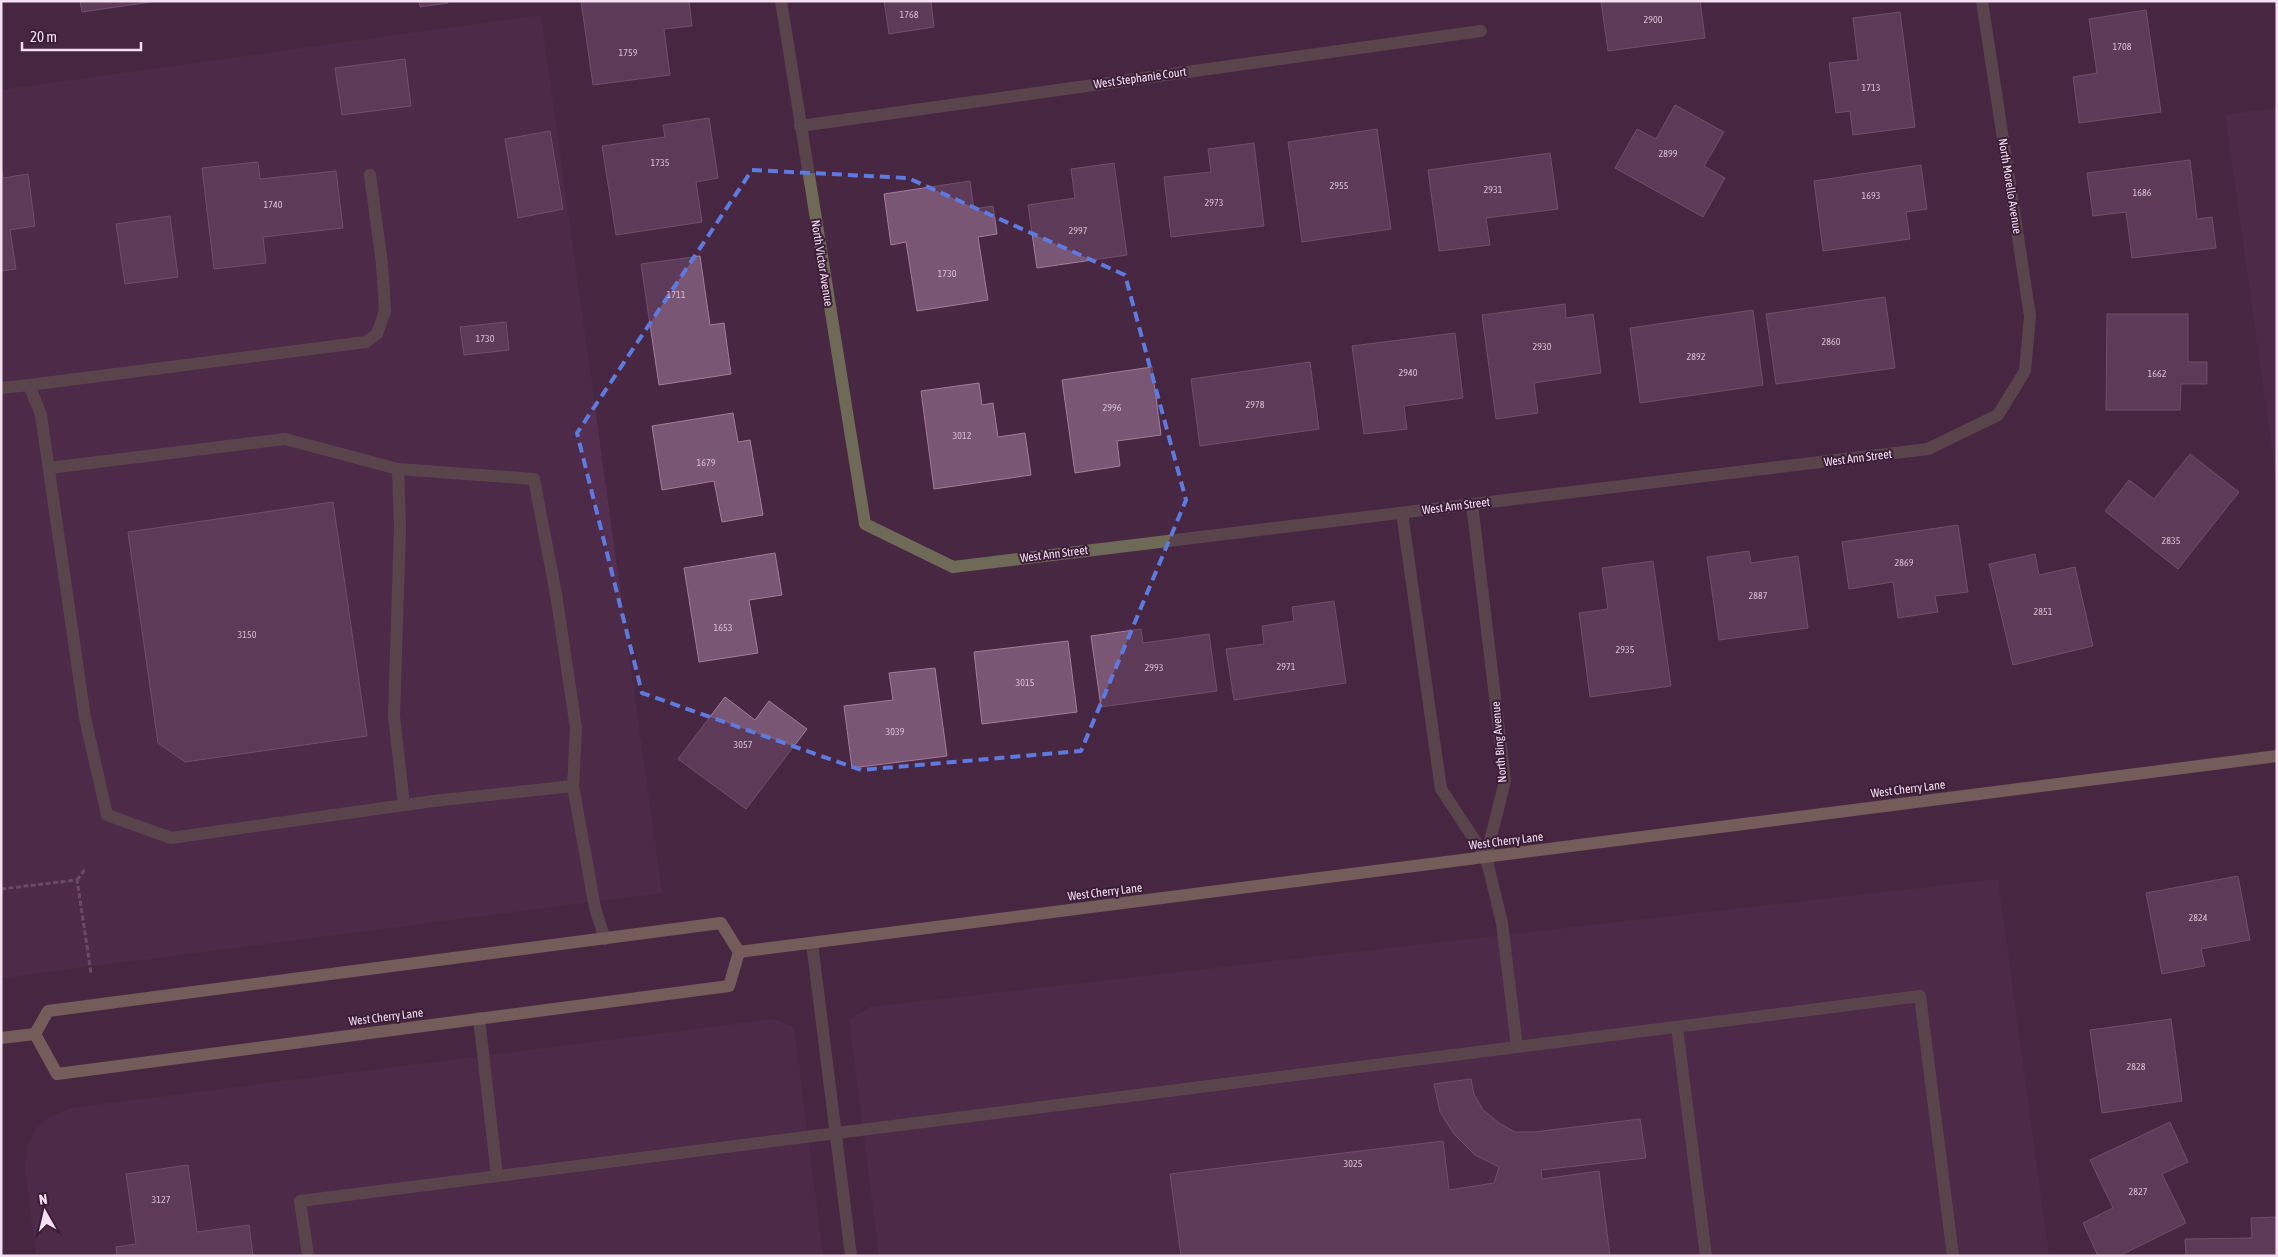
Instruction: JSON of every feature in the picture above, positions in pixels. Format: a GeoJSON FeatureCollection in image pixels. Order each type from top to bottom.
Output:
{"type":"FeatureCollection","features":[{"type":"Feature","properties":{"kind":"main road","name":"West Cherry Lane"},"geometry":{"type":"LineString","coordinates":[[35,1034],[57,1074],[729,986],[739,952],[2277,756]]}},
{"type":"Feature","properties":{"kind":"main road"},"geometry":{"type":"LineString","coordinates":[[1,1038],[35,1034],[48,1011],[721,923],[739,952]]}},
{"type":"Feature","properties":{"kind":"street","name":"North Victor Avenue"},"geometry":{"type":"LineString","coordinates":[[781,1],[865,524]]}},
{"type":"Feature","properties":{"kind":"street","name":"North Morello Avenue"},"geometry":{"type":"LineString","coordinates":[[1982,1],[2030,316],[2025,371]]}},
{"type":"Feature","properties":{"kind":"street","name":"West Stephanie Court"},"geometry":{"type":"LineString","coordinates":[[800,126],[1481,30]]}},
{"type":"Feature","properties":{"kind":"street"},"geometry":{"type":"LineString","coordinates":[[1,388],[366,342],[377,334],[385,311],[382,264],[370,175]]}},
{"type":"Feature","properties":{"kind":"street","name":"West Ann Street"},"geometry":{"type":"LineString","coordinates":[[865,524],[952,567],[1928,450],[1998,415],[2025,371]]}},
{"type":"Feature","properties":{"kind":"street"},"geometry":{"type":"LineString","coordinates":[[29,384],[41,415],[84,718],[107,815],[171,838],[404,805],[573,786]]}},
{"type":"Feature","properties":{"kind":"street"},"geometry":{"type":"LineString","coordinates":[[48,468],[284,439],[398,469],[534,479],[556,594],[576,728],[573,786],[595,908],[605,938]]}},
{"type":"Feature","properties":{"kind":"street"},"geometry":{"type":"LineString","coordinates":[[398,469],[400,527],[394,716],[404,805]]}},
{"type":"Feature","properties":{"kind":"street","name":"North Bing Avenue"},"geometry":{"type":"LineString","coordinates":[[1472,504],[1505,781],[1486,857]]}},
{"type":"Feature","properties":{"kind":"street"},"geometry":{"type":"LineString","coordinates":[[1402,513],[1441,789],[1486,857],[1502,923],[1517,1047]]}},
{"type":"Feature","properties":{"kind":"street"},"geometry":{"type":"LineString","coordinates":[[812,943],[851,1256]]}},
{"type":"Feature","properties":{"kind":"street"},"geometry":{"type":"LineString","coordinates":[[308,1256],[300,1201],[1920,996],[1953,1256]]}},
{"type":"Feature","properties":{"kind":"street"},"geometry":{"type":"LineString","coordinates":[[479,1018],[498,1176]]}},
{"type":"Feature","properties":{"kind":"street"},"geometry":{"type":"LineString","coordinates":[[1676,1027],[1706,1256]]}},
{"type":"Feature","properties":{"kind":"path"},"geometry":{"type":"LineString","coordinates":[[86,868],[77,880],[91,973]]}},
{"type":"Feature","properties":{"kind":"path"},"geometry":{"type":"LineString","coordinates":[[1,889],[77,880]]}},
{"type":"Feature","properties":{"kind":"highlighted area"},"geometry":{"type":"Polygon","coordinates":[[[752,170],[908,178],[1125,275],[1186,500],[1081,751],[861,770],[642,693],[577,433],[752,170]]]}},
{"type":"Feature","properties":{"kind":"shaded area"},"geometry":{"type":"Polygon","coordinates":[[[541,15],[662,893],[1,978],[1,90],[541,15]]]}},
{"type":"Feature","properties":{"kind":"shaded area"},"geometry":{"type":"Polygon","coordinates":[[[2277,108],[2277,483],[2225,115],[2277,108]]]}},
{"type":"Feature","properties":{"kind":"shaded area"},"geometry":{"type":"Polygon","coordinates":[[[1998,879],[2049,1256],[879,1256],[849,1020],[870,1007],[1998,879]]]}},
{"type":"Feature","properties":{"kind":"shaded area"},"geometry":{"type":"Polygon","coordinates":[[[774,1019],[794,1027],[823,1256],[36,1256],[25,1169],[27,1146],[35,1129],[52,1116],[71,1108],[774,1019]]]}},
{"type":"Feature","properties":{"kind":"building"},"geometry":{"type":"Polygon","coordinates":[[[80,1],[158,1],[82,12],[80,1]]]}},
{"type":"Feature","properties":{"kind":"building"},"geometry":{"type":"Polygon","coordinates":[[[419,1],[448,1],[448,3],[420,7],[419,1]]]}},
{"type":"Feature","properties":{"kind":"building"},"geometry":{"type":"Polygon","coordinates":[[[581,1],[689,1],[692,26],[664,29],[670,75],[593,85],[581,1]]]}},
{"type":"Feature","properties":{"kind":"building"},"geometry":{"type":"Polygon","coordinates":[[[884,1],[931,1],[934,27],[889,34],[884,1]]]}},
{"type":"Feature","properties":{"kind":"building"},"geometry":{"type":"Polygon","coordinates":[[[1601,1],[1700,1],[1705,38],[1608,51],[1601,1]]]}},
{"type":"Feature","properties":{"kind":"building"},"geometry":{"type":"Polygon","coordinates":[[[2146,10],[2161,112],[2079,123],[2073,77],[2097,73],[2089,19],[2146,10]]]}},
{"type":"Feature","properties":{"kind":"building"},"geometry":{"type":"Polygon","coordinates":[[[1900,12],[1915,127],[1853,135],[1850,111],[1836,113],[1829,63],[1858,60],[1853,18],[1900,12]]]}},
{"type":"Feature","properties":{"kind":"building"},"geometry":{"type":"Polygon","coordinates":[[[405,59],[411,106],[342,115],[335,68],[405,59]]]}},
{"type":"Feature","properties":{"kind":"building"},"geometry":{"type":"Polygon","coordinates":[[[1675,105],[1724,132],[1704,166],[1725,178],[1703,217],[1615,168],[1637,129],[1656,139],[1675,105]]]}},
{"type":"Feature","properties":{"kind":"building"},"geometry":{"type":"Polygon","coordinates":[[[709,118],[718,178],[696,182],[702,222],[616,235],[602,146],[665,137],[663,125],[709,118]]]}},
{"type":"Feature","properties":{"kind":"building"},"geometry":{"type":"Polygon","coordinates":[[[1377,129],[1391,229],[1302,242],[1288,142],[1377,129]]]}},
{"type":"Feature","properties":{"kind":"building"},"geometry":{"type":"Polygon","coordinates":[[[550,131],[563,209],[518,218],[505,139],[550,131]]]}},
{"type":"Feature","properties":{"kind":"building"},"geometry":{"type":"Polygon","coordinates":[[[1254,143],[1264,226],[1171,237],[1164,177],[1211,172],[1208,149],[1254,143]]]}},
{"type":"Feature","properties":{"kind":"building"},"geometry":{"type":"Polygon","coordinates":[[[1550,153],[1558,209],[1486,218],[1490,245],[1439,251],[1428,170],[1550,153]]]}},
{"type":"Feature","properties":{"kind":"building"},"geometry":{"type":"Polygon","coordinates":[[[2190,160],[2197,219],[2212,217],[2216,248],[2132,258],[2126,212],[2093,216],[2087,173],[2190,160]]]}},
{"type":"Feature","properties":{"kind":"building"},"geometry":{"type":"Polygon","coordinates":[[[258,162],[260,179],[336,171],[343,228],[263,237],[266,263],[214,269],[202,168],[258,162]]]}},
{"type":"Feature","properties":{"kind":"building"},"geometry":{"type":"Polygon","coordinates":[[[1,163],[3,178],[28,174],[35,226],[10,230],[16,269],[1,271],[1,163]]]}},
{"type":"Feature","properties":{"kind":"building"},"geometry":{"type":"Polygon","coordinates":[[[1114,163],[1127,255],[1037,268],[1028,205],[1075,198],[1071,169],[1114,163]]]}},
{"type":"Feature","properties":{"kind":"building"},"geometry":{"type":"Polygon","coordinates":[[[1921,165],[1927,209],[1906,212],[1910,239],[1823,251],[1814,181],[1921,165]]]}},
{"type":"Feature","properties":{"kind":"building"},"geometry":{"type":"Polygon","coordinates":[[[970,181],[974,209],[993,206],[997,234],[978,237],[988,300],[917,311],[906,242],[891,245],[884,194],[970,181]]]}},
{"type":"Feature","properties":{"kind":"building"},"geometry":{"type":"Polygon","coordinates":[[[170,216],[178,277],[125,284],[116,224],[170,216]]]}},
{"type":"Feature","properties":{"kind":"building"},"geometry":{"type":"Polygon","coordinates":[[[700,256],[710,325],[724,323],[731,374],[659,385],[641,264],[700,256]]]}},
{"type":"Feature","properties":{"kind":"building"},"geometry":{"type":"Polygon","coordinates":[[[1885,297],[1895,368],[1776,384],[1766,314],[1885,297]]]}},
{"type":"Feature","properties":{"kind":"building"},"geometry":{"type":"Polygon","coordinates":[[[1565,304],[1566,318],[1593,314],[1601,373],[1534,383],[1538,413],[1496,419],[1482,315],[1565,304]]]}},
{"type":"Feature","properties":{"kind":"building"},"geometry":{"type":"Polygon","coordinates":[[[1753,310],[1763,385],[1640,403],[1630,328],[1753,310]]]}},
{"type":"Feature","properties":{"kind":"building"},"geometry":{"type":"Polygon","coordinates":[[[2107,314],[2188,314],[2188,362],[2207,362],[2207,384],[2181,384],[2180,410],[2106,410],[2107,314]]]}},
{"type":"Feature","properties":{"kind":"building"},"geometry":{"type":"Polygon","coordinates":[[[506,322],[509,350],[464,355],[460,327],[506,322]]]}},
{"type":"Feature","properties":{"kind":"building"},"geometry":{"type":"Polygon","coordinates":[[[1455,333],[1463,398],[1404,406],[1407,429],[1364,434],[1352,346],[1455,333]]]}},
{"type":"Feature","properties":{"kind":"building"},"geometry":{"type":"Polygon","coordinates":[[[1310,362],[1319,429],[1200,446],[1191,379],[1310,362]]]}},
{"type":"Feature","properties":{"kind":"building"},"geometry":{"type":"Polygon","coordinates":[[[1152,367],[1161,435],[1117,441],[1120,466],[1075,473],[1062,380],[1152,367]]]}},
{"type":"Feature","properties":{"kind":"building"},"geometry":{"type":"Polygon","coordinates":[[[979,383],[982,405],[993,403],[998,437],[1025,433],[1031,475],[934,489],[921,391],[979,383]]]}},
{"type":"Feature","properties":{"kind":"building"},"geometry":{"type":"Polygon","coordinates":[[[733,413],[738,442],[750,440],[763,515],[722,522],[714,481],[662,490],[652,426],[733,413]]]}},
{"type":"Feature","properties":{"kind":"building"},"geometry":{"type":"Polygon","coordinates":[[[2190,454],[2239,492],[2178,569],[2105,511],[2129,480],[2154,499],[2190,454]]]}},
{"type":"Feature","properties":{"kind":"building"},"geometry":{"type":"Polygon","coordinates":[[[333,502],[367,736],[185,762],[158,743],[128,532],[333,502]]]}},
{"type":"Feature","properties":{"kind":"building"},"geometry":{"type":"Polygon","coordinates":[[[1958,525],[1968,592],[1935,596],[1938,612],[1898,618],[1893,582],[1849,589],[1842,542],[1958,525]]]}},
{"type":"Feature","properties":{"kind":"building"},"geometry":{"type":"Polygon","coordinates":[[[1749,551],[1751,563],[1798,556],[1808,628],[1719,640],[1707,557],[1749,551]]]}},
{"type":"Feature","properties":{"kind":"building"},"geometry":{"type":"Polygon","coordinates":[[[775,553],[782,595],[749,600],[758,653],[699,662],[684,568],[775,553]]]}},
{"type":"Feature","properties":{"kind":"building"},"geometry":{"type":"Polygon","coordinates":[[[2035,554],[2039,575],[2075,567],[2093,646],[2013,665],[1989,564],[2035,554]]]}},
{"type":"Feature","properties":{"kind":"building"},"geometry":{"type":"Polygon","coordinates":[[[1653,561],[1671,686],[1590,697],[1579,613],[1608,609],[1602,568],[1653,561]]]}},
{"type":"Feature","properties":{"kind":"building"},"geometry":{"type":"Polygon","coordinates":[[[1334,601],[1346,683],[1234,700],[1226,649],[1264,644],[1262,626],[1294,621],[1292,607],[1334,601]]]}},
{"type":"Feature","properties":{"kind":"building"},"geometry":{"type":"Polygon","coordinates":[[[1141,629],[1143,643],[1209,634],[1217,691],[1101,707],[1091,636],[1141,629]]]}},
{"type":"Feature","properties":{"kind":"building"},"geometry":{"type":"Polygon","coordinates":[[[1068,641],[1077,712],[982,724],[974,652],[1068,641]]]}},
{"type":"Feature","properties":{"kind":"building"},"geometry":{"type":"Polygon","coordinates":[[[935,668],[947,756],[852,768],[844,706],[893,700],[889,673],[935,668]]]}},
{"type":"Feature","properties":{"kind":"building"},"geometry":{"type":"Polygon","coordinates":[[[725,697],[755,720],[769,701],[807,729],[746,809],[678,759],[725,697]]]}},
{"type":"Feature","properties":{"kind":"building"},"geometry":{"type":"Polygon","coordinates":[[[2238,876],[2250,940],[2201,949],[2205,966],[2162,974],[2146,893],[2238,876]]]}},
{"type":"Feature","properties":{"kind":"building"},"geometry":{"type":"Polygon","coordinates":[[[2171,1019],[2182,1101],[2102,1113],[2090,1030],[2171,1019]]]}},
{"type":"Feature","properties":{"kind":"building"},"geometry":{"type":"Polygon","coordinates":[[[1471,1079],[1474,1094],[1483,1110],[1499,1123],[1515,1132],[1534,1132],[1640,1119],[1646,1158],[1541,1170],[1542,1179],[1599,1171],[1610,1256],[1181,1256],[1170,1174],[1443,1141],[1449,1190],[1494,1183],[1499,1167],[1475,1155],[1454,1134],[1440,1112],[1434,1084],[1471,1079]]]}},
{"type":"Feature","properties":{"kind":"building"},"geometry":{"type":"Polygon","coordinates":[[[2170,1122],[2188,1162],[2162,1174],[2186,1223],[2119,1256],[2098,1256],[2083,1223],[2113,1208],[2090,1160],[2170,1122]]]}},
{"type":"Feature","properties":{"kind":"building"},"geometry":{"type":"Polygon","coordinates":[[[188,1165],[197,1232],[249,1225],[253,1256],[117,1256],[116,1247],[136,1244],[126,1174],[188,1165]]]}},
{"type":"Feature","properties":{"kind":"building"},"geometry":{"type":"Polygon","coordinates":[[[2277,1217],[2277,1256],[2186,1256],[2185,1239],[2252,1238],[2251,1218],[2277,1217]]]}}]}
